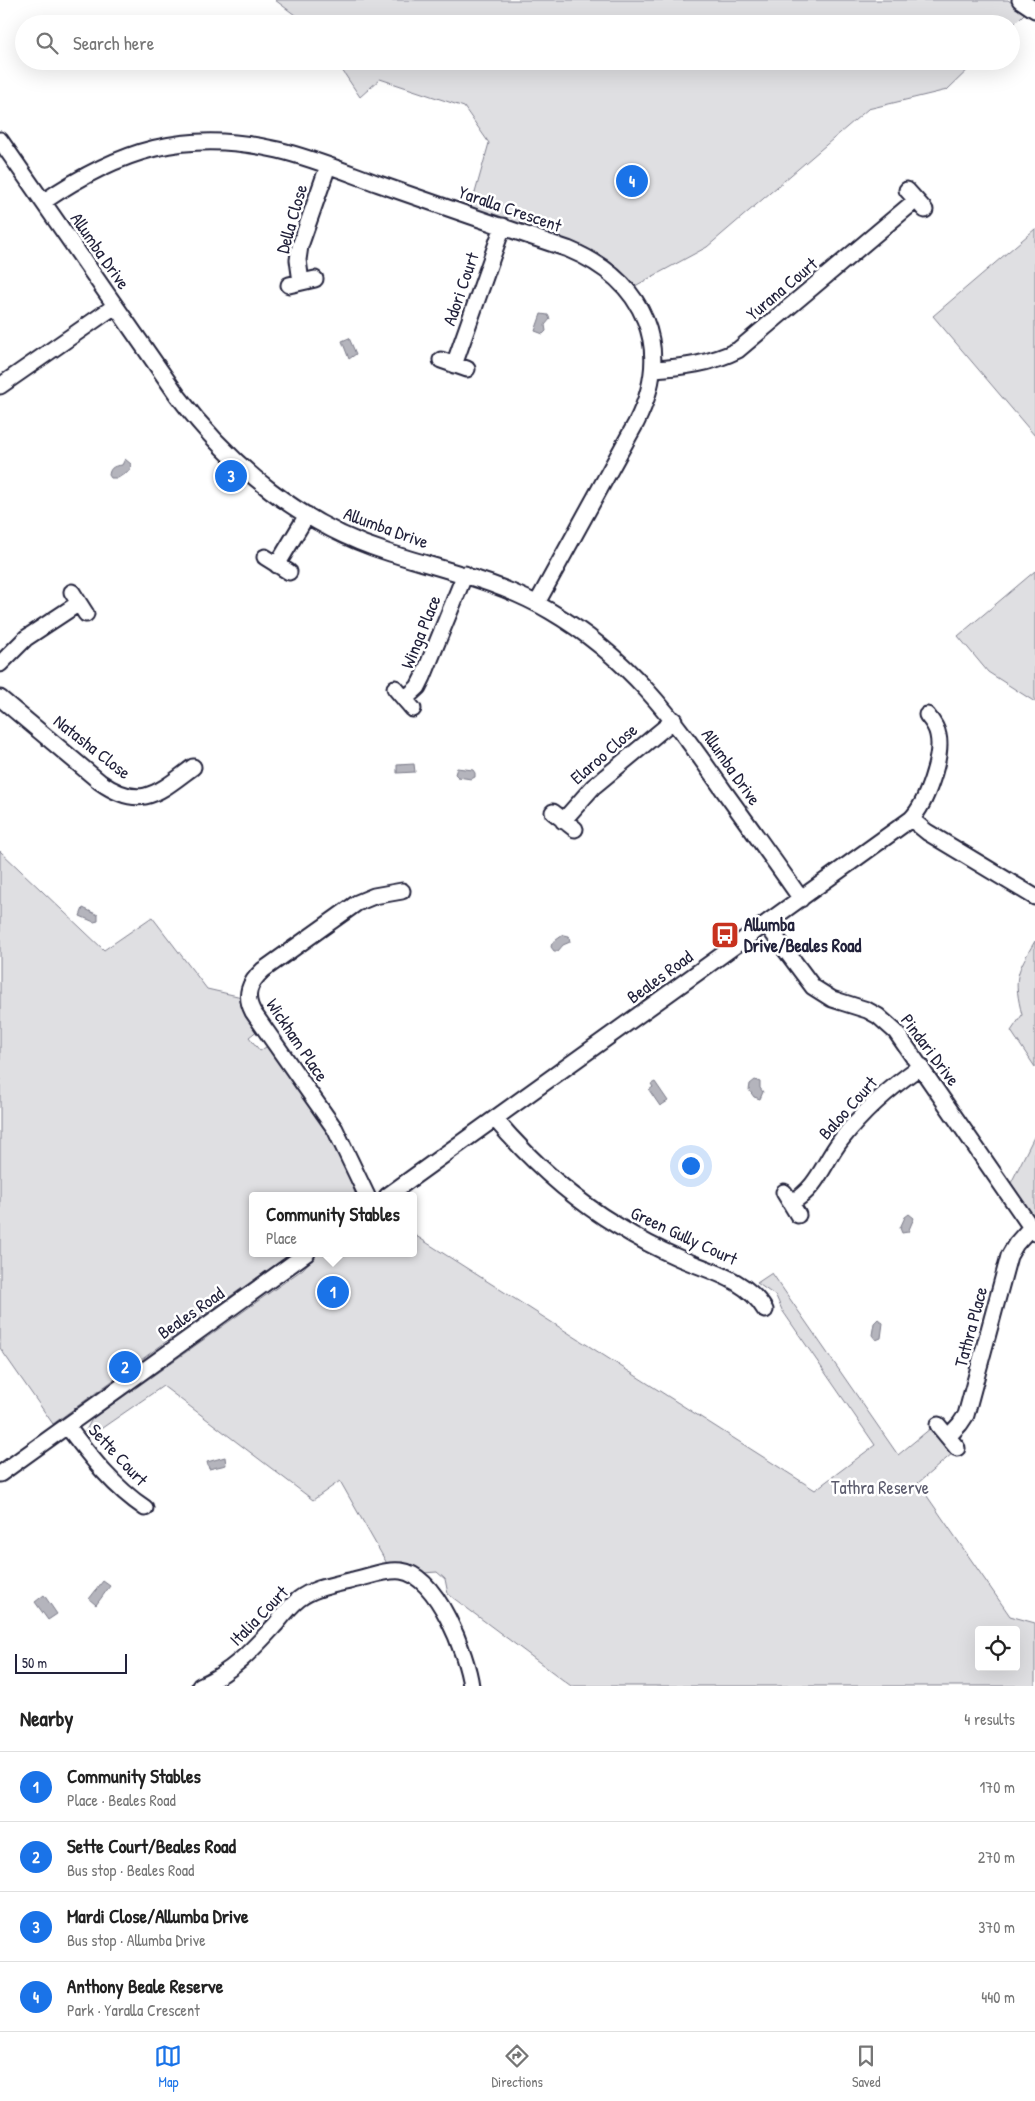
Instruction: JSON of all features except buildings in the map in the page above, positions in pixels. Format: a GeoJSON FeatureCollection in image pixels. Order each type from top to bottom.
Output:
{"type":"FeatureCollection","features":[{"type":"Feature","properties":{"kind":"street"},"geometry":{"type":"LineString","coordinates":[[1020,0],[1035,10]]}},
{"type":"Feature","properties":{"kind":"street","name":"Allumba Drive"},"geometry":{"type":"LineString","coordinates":[[0,140],[178,396],[215,441],[253,477],[307,515],[370,546],[465,574],[537,603],[583,632],[617,659],[674,720],[801,899]]}},
{"type":"Feature","properties":{"kind":"street","name":"Yaralla Crescent"},"geometry":{"type":"LineString","coordinates":[[43,202],[83,176],[140,151],[173,144],[206,141],[252,144],[280,150],[328,166],[503,226],[597,262],[614,276],[634,300],[645,321],[651,343],[653,369],[649,393],[642,412],[537,603]]}},
{"type":"Feature","properties":{"kind":"street","name":"Della Close"},"geometry":{"type":"LineString","coordinates":[[301,282],[298,260],[300,246],[328,166]]}},
{"type":"Feature","properties":{"kind":"street","name":"Yurana Court"},"geometry":{"type":"LineString","coordinates":[[653,369],[699,365],[719,359],[738,350],[916,200]]}},
{"type":"Feature","properties":{"kind":"street","name":"Adori Court"},"geometry":{"type":"LineString","coordinates":[[454,365],[503,226]]}},
{"type":"Feature","properties":{"kind":"street"},"geometry":{"type":"LineString","coordinates":[[0,386],[115,306]]}},
{"type":"Feature","properties":{"kind":"street"},"geometry":{"type":"LineString","coordinates":[[277,565],[307,515]]}},
{"type":"Feature","properties":{"kind":"street","name":"Winga Place"},"geometry":{"type":"LineString","coordinates":[[404,698],[418,687],[424,677],[465,574]]}},
{"type":"Feature","properties":{"kind":"street"},"geometry":{"type":"LineString","coordinates":[[0,664],[26,638],[79,603]]}},
{"type":"Feature","properties":{"kind":"street","name":"Natasha Close"},"geometry":{"type":"LineString","coordinates":[[0,698],[100,782],[117,793],[126,796],[144,797],[193,767]]}},
{"type":"Feature","properties":{"kind":"street","name":"Beales Road"},"geometry":{"type":"LineString","coordinates":[[393,1192],[912,819],[922,805],[939,753],[938,734],[927,715]]}},
{"type":"Feature","properties":{"kind":"street","name":"Elaroo Close"},"geometry":{"type":"LineString","coordinates":[[564,821],[593,787],[674,720]]}},
{"type":"Feature","properties":{"kind":"street"},"geometry":{"type":"LineString","coordinates":[[912,819],[927,832],[1035,897]]}},
{"type":"Feature","properties":{"kind":"street","name":"Wickham Place"},"geometry":{"type":"LineString","coordinates":[[364,1192],[335,1129],[253,1012],[248,995],[252,980],[263,970],[351,907],[374,896],[402,891]]}},
{"type":"Feature","properties":{"kind":"street","name":"Pindari Drive"},"geometry":{"type":"LineString","coordinates":[[766,924],[813,987],[832,999],[867,1010],[883,1019],[896,1032],[1033,1230]]}},
{"type":"Feature","properties":{"kind":"street","name":"Baloo Court"},"geometry":{"type":"LineString","coordinates":[[791,1203],[809,1190],[840,1141],[859,1118],[882,1096],[921,1066]]}},
{"type":"Feature","properties":{"kind":"street","name":"Green Gully Court"},"geometry":{"type":"LineString","coordinates":[[495,1119],[528,1155],[586,1205],[617,1226],[654,1246],[735,1281],[754,1295],[765,1310]]}},
{"type":"Feature","properties":{"kind":"street","name":"Tathra Place"},"geometry":{"type":"LineString","coordinates":[[948,1437],[966,1415],[1009,1256],[1016,1244],[1033,1230]]}},
{"type":"Feature","properties":{"kind":"street","name":"Beales Road"},"geometry":{"type":"LineString","coordinates":[[0,1474],[301,1257]]}},
{"type":"Feature","properties":{"kind":"street","name":"Sette Court"},"geometry":{"type":"LineString","coordinates":[[66,1426],[108,1478],[144,1508]]}},
{"type":"Feature","properties":{"kind":"street","name":"Italia Court"},"geometry":{"type":"LineString","coordinates":[[200,1686],[235,1667],[292,1605],[314,1591],[394,1570],[411,1573],[430,1590],[461,1644],[469,1671],[471,1686]]}},
{"type":"Feature","properties":{"kind":"green space"},"geometry":{"type":"Polygon","coordinates":[[[275,0],[1008,0],[1025,13],[1020,18],[1020,15],[295,15],[275,0]]]}},
{"type":"Feature","properties":{"kind":"green space"},"geometry":{"type":"Polygon","coordinates":[[[342,70],[968,70],[947,90],[868,109],[707,247],[635,286],[608,260],[587,248],[471,207],[489,143],[464,107],[380,79],[360,97],[342,70]]]}},
{"type":"Feature","properties":{"kind":"green space"},"geometry":{"type":"Polygon","coordinates":[[[1035,229],[1035,436],[933,316],[1035,229]]]}},
{"type":"Feature","properties":{"kind":"green space"},"geometry":{"type":"Polygon","coordinates":[[[1035,571],[1035,702],[988,672],[958,636],[1035,571]]]}},
{"type":"Feature","properties":{"kind":"green space"},"geometry":{"type":"Polygon","coordinates":[[[0,851],[104,950],[152,917],[207,989],[242,997],[258,1030],[249,1037],[260,1051],[269,1045],[322,1121],[338,1148],[355,1192],[249,1192],[249,1257],[286,1257],[53,1424],[0,1348],[0,851]]]}},
{"type":"Feature","properties":{"kind":"green space"},"geometry":{"type":"Polygon","coordinates":[[[1035,941],[1035,1067],[1011,1031],[1022,1015],[1017,984],[1018,976],[1035,941]]]}},
{"type":"Feature","properties":{"kind":"green space"},"geometry":{"type":"Polygon","coordinates":[[[1035,1135],[1035,1218],[1011,1183],[1035,1135]]]}},
{"type":"Feature","properties":{"kind":"green space","name":"Tathra Reserve"},"geometry":{"type":"Polygon","coordinates":[[[417,1237],[815,1490],[875,1445],[782,1310],[776,1296],[757,1283],[772,1273],[898,1455],[931,1428],[953,1453],[918,1483],[1010,1616],[1035,1623],[1035,1686],[571,1686],[448,1594],[445,1579],[437,1572],[423,1573],[414,1568],[389,1567],[340,1481],[313,1500],[163,1386],[89,1437],[85,1432],[92,1419],[303,1269],[314,1257],[417,1257],[417,1237]]]}},
{"type":"Feature","properties":{"kind":"shaded area"},"geometry":{"type":"Polygon","coordinates":[[[541,314],[548,315],[550,319],[545,325],[546,331],[543,334],[535,331],[541,314]]]}},
{"type":"Feature","properties":{"kind":"shaded area"},"geometry":{"type":"Polygon","coordinates":[[[349,338],[356,354],[349,359],[342,341],[349,338]]]}},
{"type":"Feature","properties":{"kind":"shaded area"},"geometry":{"type":"Polygon","coordinates":[[[125,459],[131,464],[130,470],[118,478],[111,478],[109,475],[111,470],[122,465],[125,459]]]}},
{"type":"Feature","properties":{"kind":"shaded area"},"geometry":{"type":"Polygon","coordinates":[[[414,764],[415,772],[397,773],[397,765],[414,764]]]}},
{"type":"Feature","properties":{"kind":"shaded area"},"geometry":{"type":"Polygon","coordinates":[[[457,768],[473,770],[475,777],[471,779],[458,777],[455,774],[457,768]]]}},
{"type":"Feature","properties":{"kind":"shaded area"},"geometry":{"type":"Polygon","coordinates":[[[83,908],[98,915],[98,921],[94,922],[80,916],[83,908]]]}},
{"type":"Feature","properties":{"kind":"shaded area"},"geometry":{"type":"Polygon","coordinates":[[[563,935],[569,936],[570,942],[563,945],[558,951],[554,951],[551,947],[552,943],[563,935]]]}},
{"type":"Feature","properties":{"kind":"shaded area"},"geometry":{"type":"Polygon","coordinates":[[[755,1080],[760,1082],[760,1088],[763,1092],[760,1099],[754,1097],[749,1090],[750,1084],[755,1080]]]}},
{"type":"Feature","properties":{"kind":"shaded area"},"geometry":{"type":"Polygon","coordinates":[[[655,1082],[668,1101],[660,1106],[649,1090],[653,1087],[651,1084],[655,1082]]]}},
{"type":"Feature","properties":{"kind":"shaded area"},"geometry":{"type":"Polygon","coordinates":[[[909,1214],[914,1218],[908,1232],[902,1233],[900,1228],[905,1217],[909,1214]]]}},
{"type":"Feature","properties":{"kind":"shaded area"},"geometry":{"type":"Polygon","coordinates":[[[878,1319],[883,1323],[881,1338],[876,1340],[872,1335],[874,1323],[878,1319]]]}},
{"type":"Feature","properties":{"kind":"shaded area"},"geometry":{"type":"Polygon","coordinates":[[[225,1457],[226,1465],[209,1469],[207,1462],[225,1457]]]}},
{"type":"Feature","properties":{"kind":"shaded area"},"geometry":{"type":"Polygon","coordinates":[[[103,1581],[110,1586],[96,1605],[89,1599],[103,1581]]]}},
{"type":"Feature","properties":{"kind":"shaded area"},"geometry":{"type":"Polygon","coordinates":[[[44,1595],[57,1614],[48,1620],[35,1602],[44,1595]]]}},
{"type":"Feature","properties":{"kind":"place","name":"Anthony Beale Reserve"},"geometry":{"type":"Point","coordinates":[632,181]}},
{"type":"Feature","properties":{"kind":"place","name":"Mardi Close/Allumba Drive"},"geometry":{"type":"Point","coordinates":[231,476]}},
{"type":"Feature","properties":{"kind":"place","name":"Allumba Drive/Beales Road"},"geometry":{"type":"Point","coordinates":[725,935]}},
{"type":"Feature","properties":{"kind":"place","name":"Community Stables"},"geometry":{"type":"Point","coordinates":[333,1292]}},
{"type":"Feature","properties":{"kind":"place","name":"Sette Court/Beales Road"},"geometry":{"type":"Point","coordinates":[125,1367]}}]}
